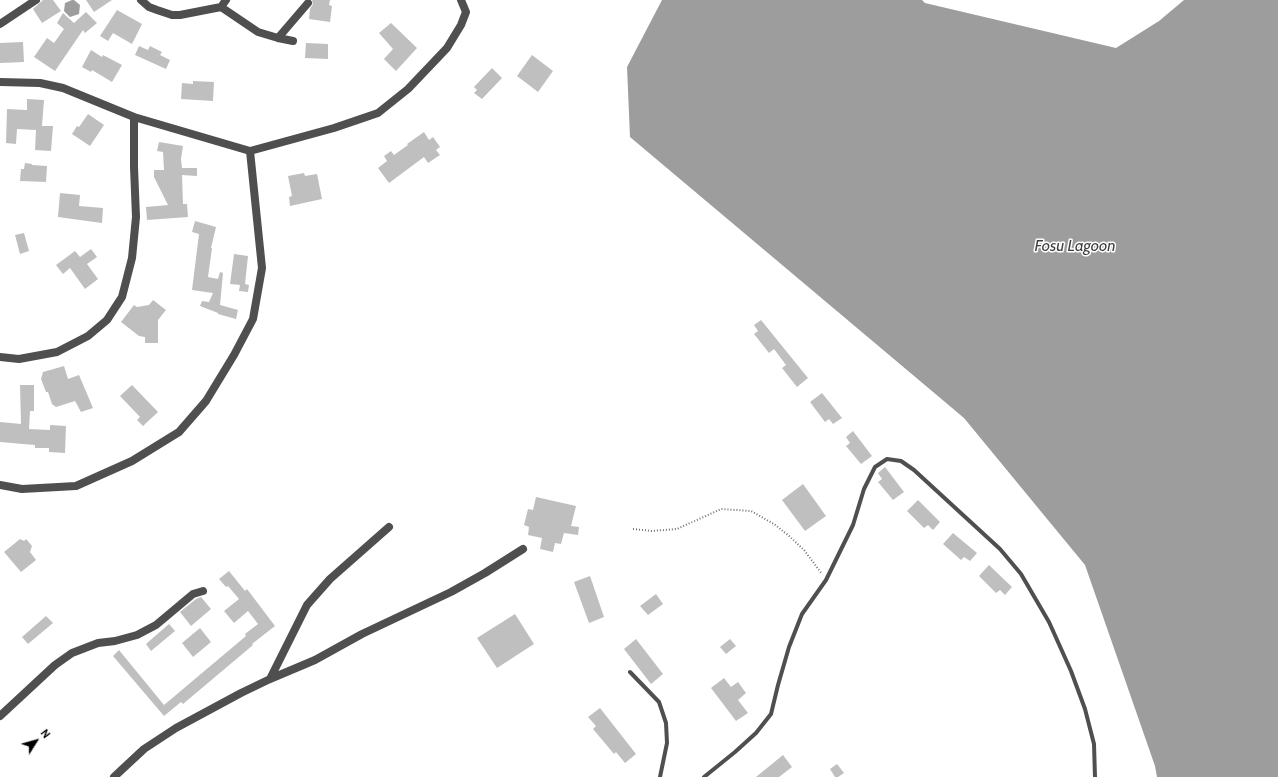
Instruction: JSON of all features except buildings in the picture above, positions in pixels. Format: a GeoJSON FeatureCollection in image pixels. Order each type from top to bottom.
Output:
{"type":"FeatureCollection","features":[{"type":"Feature","properties":{"kind":"street"},"geometry":{"type":"LineString","coordinates":[[0,24],[36,0]]}},
{"type":"Feature","properties":{"kind":"street"},"geometry":{"type":"LineString","coordinates":[[141,0],[149,7],[172,15],[180,15],[224,4],[258,32],[293,41]]}},
{"type":"Feature","properties":{"kind":"street"},"geometry":{"type":"LineString","coordinates":[[0,82],[40,83],[63,88],[134,117],[250,151],[334,128],[378,113],[408,90],[447,48],[461,25],[466,12],[461,0]]}},
{"type":"Feature","properties":{"kind":"street"},"geometry":{"type":"LineString","coordinates":[[278,38],[308,3]]}},
{"type":"Feature","properties":{"kind":"street"},"geometry":{"type":"LineString","coordinates":[[0,357],[19,358],[57,352],[88,336],[106,320],[122,297],[132,258],[136,217],[134,117]]}},
{"type":"Feature","properties":{"kind":"street"},"geometry":{"type":"LineString","coordinates":[[0,485],[22,488],[76,486],[132,461],[179,432],[206,401],[234,355],[253,319],[262,268],[250,151]]}},
{"type":"Feature","properties":{"kind":"street"},"geometry":{"type":"LineString","coordinates":[[270,679],[307,605],[330,579],[389,527]]}},
{"type":"Feature","properties":{"kind":"street"},"geometry":{"type":"LineString","coordinates":[[114,777],[144,749],[176,728],[270,679],[315,660],[362,634],[450,592],[486,573],[523,549]]}},
{"type":"Feature","properties":{"kind":"street"},"geometry":{"type":"LineString","coordinates":[[0,716],[56,665],[72,653],[98,643],[114,641],[137,635],[156,625],[193,594],[203,591]]}},
{"type":"Feature","properties":{"kind":"lane"},"geometry":{"type":"LineString","coordinates":[[704,777],[756,733],[771,714],[789,647],[802,614],[826,580],[854,524],[864,489],[875,467],[887,460],[901,461],[914,470],[1000,549],[1021,574],[1049,622],[1071,671],[1083,703],[1094,744],[1095,777]]}},
{"type":"Feature","properties":{"kind":"lane"},"geometry":{"type":"LineString","coordinates":[[630,672],[659,702],[666,723],[668,743],[660,777]]}},
{"type":"Feature","properties":{"kind":"path"},"geometry":{"type":"LineString","coordinates":[[633,529],[652,531],[677,529],[721,509],[751,511],[774,524],[794,540],[815,563],[826,580]]}},
{"type":"Feature","properties":{"kind":"water"},"geometry":{"type":"Polygon","coordinates":[[[72,0],[80,5],[79,14],[70,17],[64,11],[65,3],[72,0]]]}},
{"type":"Feature","properties":{"kind":"water","name":"Fosu Lagoon"},"geometry":{"type":"Polygon","coordinates":[[[662,0],[922,0],[925,3],[1116,48],[1159,21],[1184,0],[1278,0],[1278,777],[1157,777],[1155,766],[1085,565],[964,418],[630,137],[627,67],[662,0]]]}}]}
